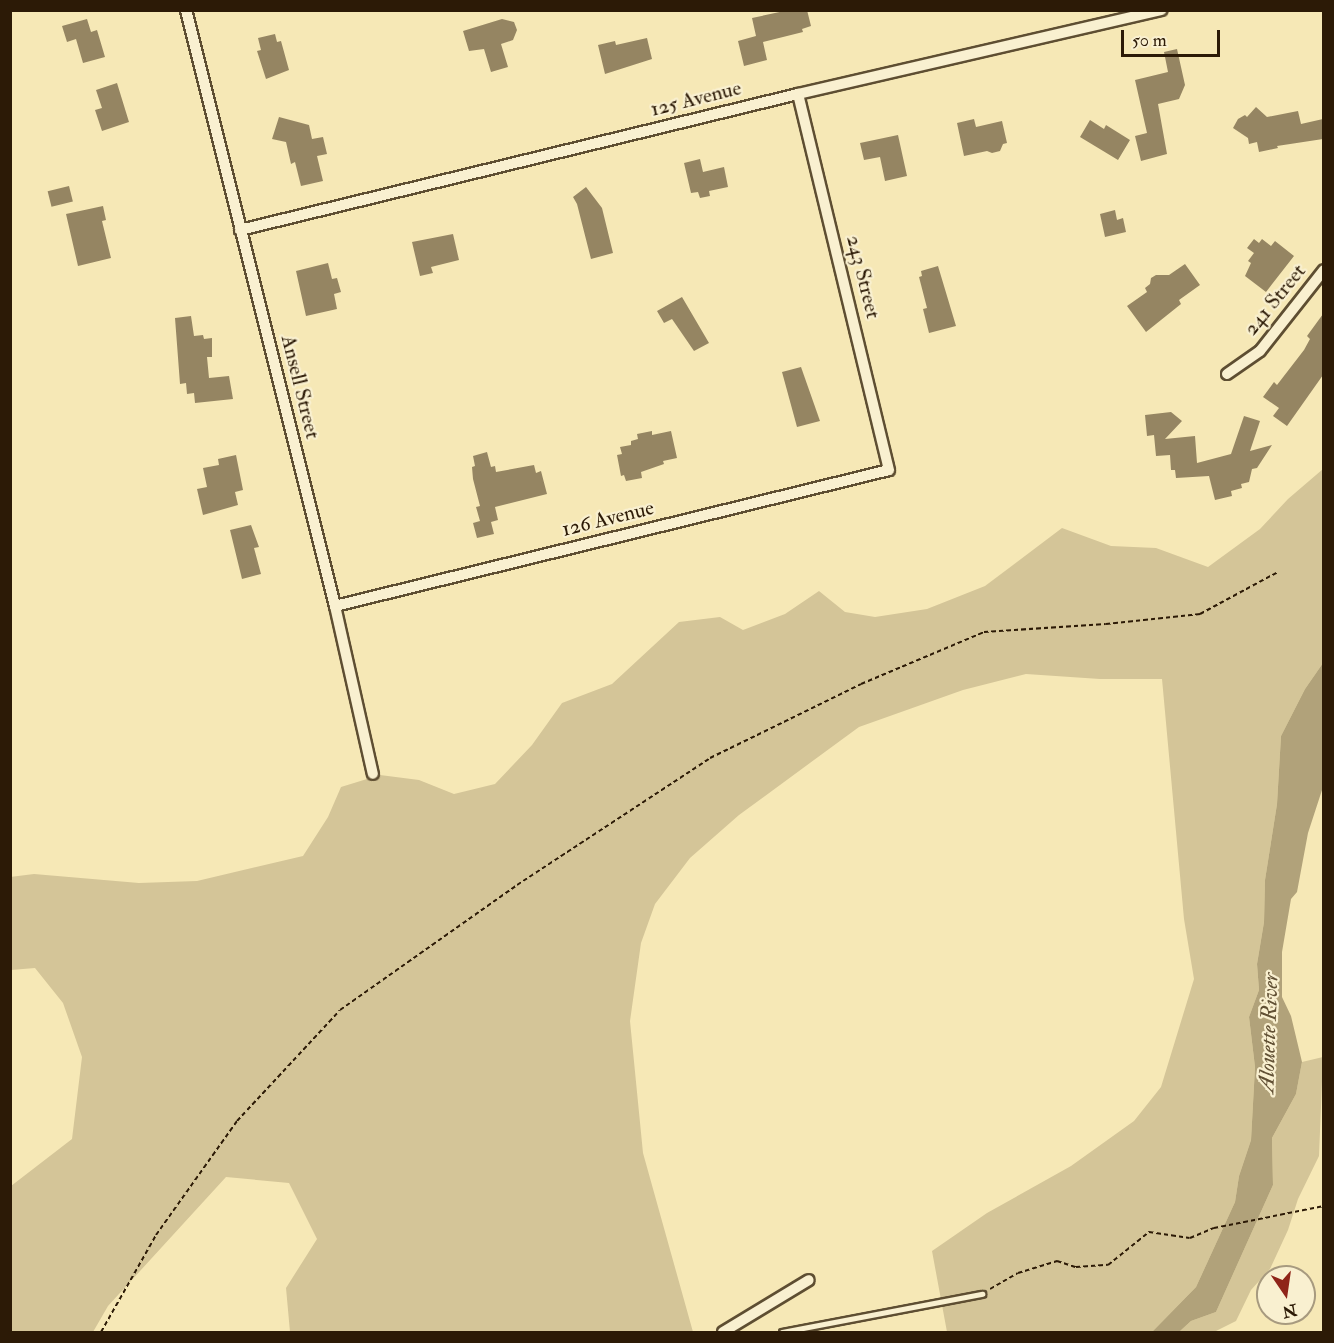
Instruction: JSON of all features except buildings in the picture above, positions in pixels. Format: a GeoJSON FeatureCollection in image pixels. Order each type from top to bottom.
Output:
{"type":"FeatureCollection","features":[{"type":"Feature","properties":{"kind":"street","name":"Ansell Street"},"geometry":{"type":"LineString","coordinates":[[186,10],[335,606],[373,774]]}},
{"type":"Feature","properties":{"kind":"street","name":"125 Avenue"},"geometry":{"type":"LineString","coordinates":[[240,230],[798,94],[1161,10]]}},
{"type":"Feature","properties":{"kind":"street","name":"243 Street"},"geometry":{"type":"LineString","coordinates":[[798,94],[890,470]]}},
{"type":"Feature","properties":{"kind":"street","name":"241 Street"},"geometry":{"type":"LineString","coordinates":[[1227,374],[1260,351],[1323,270]]}},
{"type":"Feature","properties":{"kind":"street","name":"126 Avenue"},"geometry":{"type":"LineString","coordinates":[[335,606],[890,470]]}},
{"type":"Feature","properties":{"kind":"street"},"geometry":{"type":"LineString","coordinates":[[723,1332],[809,1280]]}},
{"type":"Feature","properties":{"kind":"lane"},"geometry":{"type":"LineString","coordinates":[[782,1332],[982,1294]]}},
{"type":"Feature","properties":{"kind":"path"},"geometry":{"type":"LineString","coordinates":[[101,1332],[156,1235],[237,1121],[340,1010],[517,885],[710,758],[861,684],[984,632],[1106,624],[1200,614],[1278,572]]}},
{"type":"Feature","properties":{"kind":"path"},"geometry":{"type":"LineString","coordinates":[[982,1294],[1018,1273],[1057,1261],[1076,1267],[1108,1265],[1149,1232],[1190,1238],[1214,1228],[1323,1206]]}},
{"type":"Feature","properties":{"kind":"shaded area"},"geometry":{"type":"Polygon","coordinates":[[[1323,469],[1323,663],[1305,689],[1281,736],[1277,804],[1265,880],[1264,922],[1257,964],[1259,990],[1249,1017],[1255,1067],[1251,1140],[1239,1176],[1235,1202],[1196,1287],[1152,1332],[947,1332],[932,1251],[987,1213],[1071,1166],[1134,1121],[1161,1087],[1194,979],[1184,919],[1162,679],[1100,679],[1026,674],[963,690],[859,727],[739,815],[690,858],[655,904],[641,943],[630,1021],[643,1153],[693,1332],[290,1332],[286,1288],[317,1239],[289,1183],[226,1177],[108,1306],[93,1332],[11,1332],[11,1186],[72,1139],[82,1057],[63,1003],[35,968],[11,970],[10,877],[34,874],[139,883],[197,881],[303,856],[328,817],[341,787],[380,775],[419,780],[454,794],[495,784],[532,745],[562,703],[612,684],[679,622],[720,617],[743,630],[785,614],[819,591],[845,612],[875,617],[927,609],[985,586],[1062,528],[1111,546],[1156,548],[1208,567],[1260,529],[1288,499],[1323,469]]]}},
{"type":"Feature","properties":{"kind":"shaded area"},"geometry":{"type":"Polygon","coordinates":[[[1323,1057],[1319,1156],[1298,1199],[1288,1230],[1272,1265],[1256,1265],[1256,1284],[1236,1321],[1214,1332],[1179,1332],[1191,1321],[1216,1312],[1273,1185],[1272,1138],[1296,1094],[1302,1062],[1323,1057]]]}},
{"type":"Feature","properties":{"kind":"water","name":"Alouette River"},"geometry":{"type":"Polygon","coordinates":[[[1323,663],[1323,787],[1308,833],[1297,892],[1291,899],[1282,952],[1282,997],[1291,1016],[1302,1062],[1296,1094],[1272,1138],[1273,1185],[1216,1312],[1191,1321],[1179,1332],[1152,1332],[1196,1287],[1235,1202],[1239,1176],[1251,1140],[1255,1067],[1249,1017],[1259,990],[1257,964],[1264,922],[1265,880],[1277,804],[1281,736],[1305,689],[1323,663]]]}}]}
